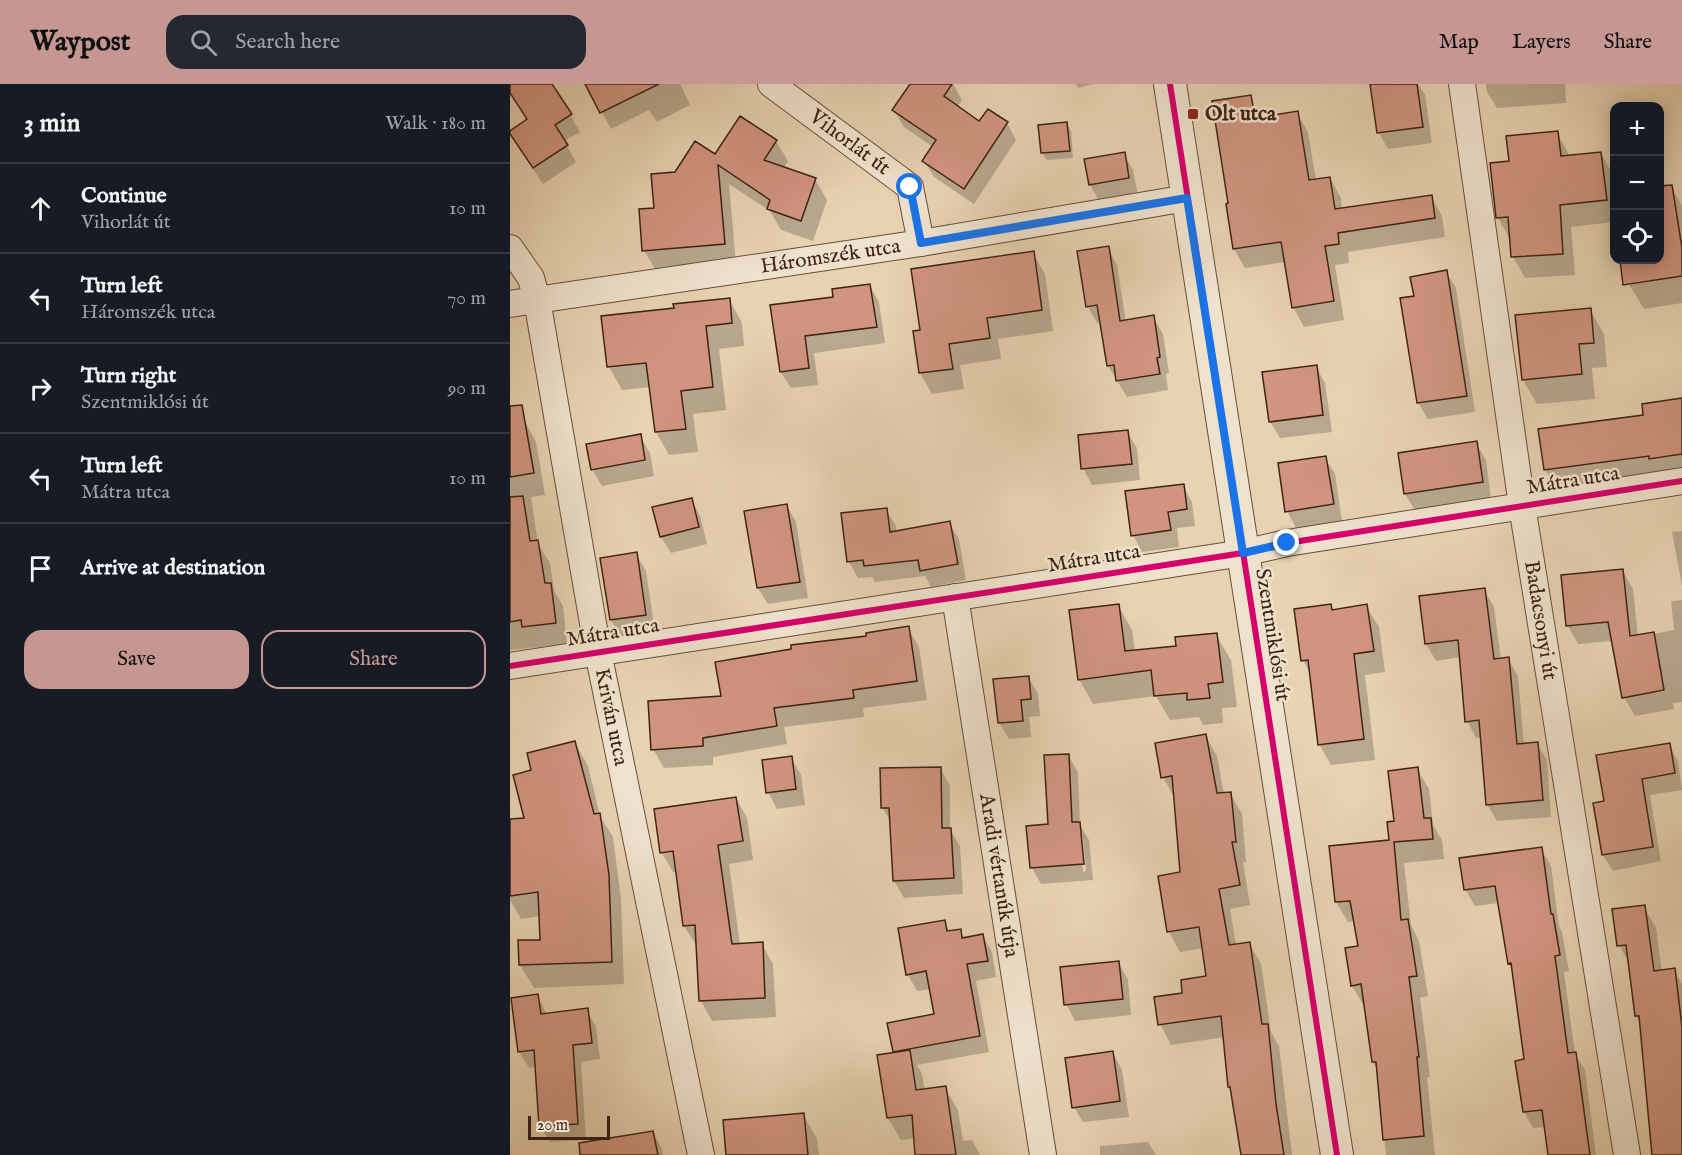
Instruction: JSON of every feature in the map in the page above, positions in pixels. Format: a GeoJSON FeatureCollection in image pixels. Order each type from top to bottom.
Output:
{"type":"FeatureCollection","features":[{"type":"Feature","properties":{"kind":"street","name":"Vihorlát út"},"geometry":{"type":"LineString","coordinates":[[771,84],[910,187],[921,243]]}},
{"type":"Feature","properties":{"kind":"street","name":"Szentmiklósi út"},"geometry":{"type":"LineString","coordinates":[[1170,84],[1337,1155]]}},
{"type":"Feature","properties":{"kind":"street","name":"Badacsonyi út"},"geometry":{"type":"LineString","coordinates":[[1462,84],[1522,506],[1627,1155]]}},
{"type":"Feature","properties":{"kind":"street","name":"Háromszék utca"},"geometry":{"type":"LineString","coordinates":[[510,304],[921,243],[1187,198]]}},
{"type":"Feature","properties":{"kind":"street","name":"Kriván utca"},"geometry":{"type":"LineString","coordinates":[[510,248],[531,278],[537,300],[598,652],[701,1155]]}},
{"type":"Feature","properties":{"kind":"street","name":"Mátra utca"},"geometry":{"type":"LineString","coordinates":[[510,666],[1243,553],[1287,543],[1682,481]]}},
{"type":"Feature","properties":{"kind":"street","name":"Aradi vértanúk útja"},"geometry":{"type":"LineString","coordinates":[[955,597],[1044,1155]]}},
{"type":"Feature","properties":{"kind":"building"},"geometry":{"type":"Polygon","coordinates":[[[510,84],[552,84],[572,114],[555,125],[568,145],[533,168],[510,134],[510,131],[527,119],[510,93],[510,84]]]}},
{"type":"Feature","properties":{"kind":"building"},"geometry":{"type":"Polygon","coordinates":[[[585,84],[659,84],[600,113],[585,84]]]}},
{"type":"Feature","properties":{"kind":"building"},"geometry":{"type":"Polygon","coordinates":[[[910,84],[952,84],[944,96],[979,121],[988,109],[1008,122],[964,189],[922,161],[936,140],[892,110],[910,84]]]}},
{"type":"Feature","properties":{"kind":"building"},"geometry":{"type":"Polygon","coordinates":[[[1370,84],[1417,84],[1423,127],[1377,133],[1370,84]]]}},
{"type":"Feature","properties":{"kind":"building"},"geometry":{"type":"Polygon","coordinates":[[[1251,95],[1255,118],[1298,111],[1309,180],[1330,177],[1335,209],[1432,195],[1435,218],[1338,233],[1339,244],[1325,246],[1334,301],[1292,308],[1281,242],[1233,249],[1212,101],[1251,95]]]}},
{"type":"Feature","properties":{"kind":"building"},"geometry":{"type":"Polygon","coordinates":[[[740,116],[777,140],[764,160],[816,178],[801,221],[767,209],[770,200],[718,165],[725,244],[642,251],[639,209],[654,208],[651,174],[675,172],[695,141],[715,154],[740,116]]]}},
{"type":"Feature","properties":{"kind":"building"},"geometry":{"type":"Polygon","coordinates":[[[1067,122],[1070,151],[1041,153],[1038,125],[1067,122]]]}},
{"type":"Feature","properties":{"kind":"building"},"geometry":{"type":"Polygon","coordinates":[[[1558,131],[1561,156],[1601,152],[1607,200],[1560,205],[1563,254],[1511,257],[1508,217],[1496,218],[1490,163],[1509,161],[1506,136],[1558,131]]]}},
{"type":"Feature","properties":{"kind":"building"},"geometry":{"type":"Polygon","coordinates":[[[1125,152],[1129,178],[1089,185],[1084,159],[1125,152]]]}},
{"type":"Feature","properties":{"kind":"building"},"geometry":{"type":"Polygon","coordinates":[[[1672,185],[1682,248],[1682,276],[1623,285],[1620,264],[1664,264],[1664,186],[1672,185]]]}},
{"type":"Feature","properties":{"kind":"building"},"geometry":{"type":"Polygon","coordinates":[[[1109,246],[1120,321],[1154,315],[1160,374],[1116,381],[1114,365],[1107,366],[1097,305],[1086,307],[1077,251],[1109,246]]]}},
{"type":"Feature","properties":{"kind":"building"},"geometry":{"type":"Polygon","coordinates":[[[1034,251],[1042,310],[987,318],[990,338],[949,344],[953,369],[919,373],[913,331],[920,330],[911,269],[1034,251]]]}},
{"type":"Feature","properties":{"kind":"building"},"geometry":{"type":"Polygon","coordinates":[[[1447,270],[1467,396],[1417,403],[1400,298],[1414,296],[1410,277],[1447,270]]]}},
{"type":"Feature","properties":{"kind":"building"},"geometry":{"type":"Polygon","coordinates":[[[870,284],[877,327],[805,336],[809,368],[780,372],[770,305],[833,297],[832,289],[870,284]]]}},
{"type":"Feature","properties":{"kind":"building"},"geometry":{"type":"Polygon","coordinates":[[[730,298],[732,323],[706,326],[713,387],[681,391],[686,429],[655,432],[646,363],[607,367],[601,316],[674,308],[673,304],[730,298]]]}},
{"type":"Feature","properties":{"kind":"building"},"geometry":{"type":"Polygon","coordinates":[[[1591,308],[1594,343],[1579,344],[1582,374],[1522,380],[1515,315],[1591,308]]]}},
{"type":"Feature","properties":{"kind":"building"},"geometry":{"type":"Polygon","coordinates":[[[1317,365],[1323,415],[1269,422],[1262,372],[1317,365]]]}},
{"type":"Feature","properties":{"kind":"building"},"geometry":{"type":"Polygon","coordinates":[[[1682,398],[1682,454],[1649,459],[1649,456],[1544,470],[1538,429],[1643,415],[1642,404],[1682,398]]]}},
{"type":"Feature","properties":{"kind":"building"},"geometry":{"type":"Polygon","coordinates":[[[522,405],[534,473],[510,477],[510,406],[522,405]]]}},
{"type":"Feature","properties":{"kind":"building"},"geometry":{"type":"Polygon","coordinates":[[[1128,430],[1132,464],[1081,469],[1078,435],[1128,430]]]}},
{"type":"Feature","properties":{"kind":"building"},"geometry":{"type":"Polygon","coordinates":[[[641,434],[645,460],[591,470],[586,444],[641,434]]]}},
{"type":"Feature","properties":{"kind":"building"},"geometry":{"type":"Polygon","coordinates":[[[1477,441],[1483,482],[1404,494],[1398,453],[1477,441]]]}},
{"type":"Feature","properties":{"kind":"building"},"geometry":{"type":"Polygon","coordinates":[[[1326,456],[1334,504],[1285,512],[1278,463],[1326,456]]]}},
{"type":"Feature","properties":{"kind":"building"},"geometry":{"type":"Polygon","coordinates":[[[1184,484],[1187,509],[1168,512],[1171,530],[1131,536],[1125,491],[1184,484]]]}},
{"type":"Feature","properties":{"kind":"building"},"geometry":{"type":"Polygon","coordinates":[[[523,496],[530,541],[538,540],[545,583],[551,583],[556,623],[522,627],[521,620],[510,622],[510,497],[523,496]]]}},
{"type":"Feature","properties":{"kind":"building"},"geometry":{"type":"Polygon","coordinates":[[[692,498],[699,527],[660,537],[652,507],[692,498]]]}},
{"type":"Feature","properties":{"kind":"building"},"geometry":{"type":"Polygon","coordinates":[[[787,504],[800,582],[757,588],[744,511],[787,504]]]}},
{"type":"Feature","properties":{"kind":"building"},"geometry":{"type":"Polygon","coordinates":[[[887,508],[890,532],[950,521],[958,564],[920,571],[918,560],[864,566],[863,560],[847,562],[841,513],[887,508]]]}},
{"type":"Feature","properties":{"kind":"building"},"geometry":{"type":"Polygon","coordinates":[[[637,552],[646,615],[610,620],[600,558],[637,552]]]}},
{"type":"Feature","properties":{"kind":"building"},"geometry":{"type":"Polygon","coordinates":[[[1623,569],[1630,636],[1654,632],[1664,690],[1622,698],[1608,622],[1566,626],[1561,575],[1623,569]]]}},
{"type":"Feature","properties":{"kind":"building"},"geometry":{"type":"Polygon","coordinates":[[[1485,588],[1494,659],[1509,657],[1517,744],[1538,742],[1543,800],[1486,805],[1479,720],[1465,722],[1458,640],[1425,644],[1419,596],[1485,588]]]}},
{"type":"Feature","properties":{"kind":"building"},"geometry":{"type":"Polygon","coordinates":[[[1119,604],[1125,651],[1176,646],[1175,637],[1217,633],[1223,682],[1208,684],[1210,698],[1187,700],[1187,693],[1154,696],[1151,670],[1078,680],[1069,610],[1119,604]]]}},
{"type":"Feature","properties":{"kind":"building"},"geometry":{"type":"Polygon","coordinates":[[[1331,604],[1332,610],[1367,604],[1374,651],[1354,654],[1364,739],[1318,745],[1308,660],[1301,661],[1294,609],[1331,604]]]}},
{"type":"Feature","properties":{"kind":"building"},"geometry":{"type":"Polygon","coordinates":[[[909,626],[917,681],[853,690],[854,698],[774,708],[777,726],[703,738],[703,746],[651,750],[648,701],[721,696],[715,662],[791,649],[791,645],[866,636],[866,633],[909,626]]]}},
{"type":"Feature","properties":{"kind":"building"},"geometry":{"type":"Polygon","coordinates":[[[1029,676],[1031,699],[1021,700],[1023,721],[998,723],[993,679],[1029,676]]]}},
{"type":"Feature","properties":{"kind":"building"},"geometry":{"type":"Polygon","coordinates":[[[1206,734],[1217,793],[1231,792],[1236,842],[1232,842],[1240,885],[1219,889],[1229,945],[1250,942],[1262,1024],[1268,1024],[1284,1155],[1241,1155],[1230,1087],[1228,1087],[1221,1016],[1158,1025],[1154,997],[1182,993],[1181,980],[1206,976],[1199,927],[1167,932],[1158,876],[1180,872],[1172,776],[1161,778],[1155,743],[1206,734]]]}},
{"type":"Feature","properties":{"kind":"building"},"geometry":{"type":"Polygon","coordinates":[[[575,741],[594,814],[600,813],[609,875],[612,962],[519,965],[518,940],[540,940],[538,892],[510,896],[510,819],[524,818],[513,775],[531,770],[527,753],[575,741]]]}},
{"type":"Feature","properties":{"kind":"building"},"geometry":{"type":"Polygon","coordinates":[[[1670,743],[1675,773],[1642,779],[1653,847],[1602,855],[1593,803],[1604,801],[1596,755],[1670,743]]]}},
{"type":"Feature","properties":{"kind":"building"},"geometry":{"type":"Polygon","coordinates":[[[1069,754],[1072,822],[1080,822],[1084,864],[1030,868],[1026,826],[1048,824],[1044,755],[1069,754]]]}},
{"type":"Feature","properties":{"kind":"building"},"geometry":{"type":"Polygon","coordinates":[[[792,756],[796,789],[766,793],[762,760],[792,756]]]}},
{"type":"Feature","properties":{"kind":"building"},"geometry":{"type":"Polygon","coordinates":[[[941,767],[942,828],[951,828],[954,878],[893,881],[889,808],[881,808],[880,768],[941,767]]]}},
{"type":"Feature","properties":{"kind":"building"},"geometry":{"type":"Polygon","coordinates":[[[1418,767],[1424,818],[1431,818],[1433,839],[1394,842],[1401,920],[1408,919],[1417,976],[1409,977],[1419,1057],[1417,1057],[1424,1136],[1383,1140],[1376,1062],[1372,1062],[1361,984],[1351,986],[1345,948],[1358,946],[1350,901],[1335,902],[1329,846],[1389,840],[1387,822],[1394,821],[1388,771],[1418,767]]]}},
{"type":"Feature","properties":{"kind":"building"},"geometry":{"type":"Polygon","coordinates":[[[736,797],[743,841],[718,845],[732,944],[763,942],[765,998],[699,1001],[695,925],[683,926],[673,851],[660,853],[654,809],[736,797]]]}},
{"type":"Feature","properties":{"kind":"building"},"geometry":{"type":"Polygon","coordinates":[[[1542,847],[1551,914],[1553,914],[1560,955],[1555,956],[1568,1053],[1576,1052],[1590,1155],[1548,1155],[1542,1110],[1523,1112],[1515,1061],[1524,1059],[1511,963],[1508,964],[1495,886],[1464,890],[1459,858],[1542,847]]]}},
{"type":"Feature","properties":{"kind":"building"},"geometry":{"type":"Polygon","coordinates":[[[1645,905],[1654,971],[1675,968],[1682,1027],[1682,1155],[1652,1155],[1639,1016],[1635,1016],[1626,945],[1617,946],[1612,909],[1645,905]]]}},
{"type":"Feature","properties":{"kind":"building"},"geometry":{"type":"Polygon","coordinates":[[[945,920],[947,931],[961,929],[962,938],[983,934],[988,961],[967,964],[980,1036],[893,1052],[887,1023],[934,1014],[926,971],[906,975],[898,928],[945,920]]]}},
{"type":"Feature","properties":{"kind":"building"},"geometry":{"type":"Polygon","coordinates":[[[1119,961],[1123,999],[1064,1005],[1060,967],[1119,961]]]}},
{"type":"Feature","properties":{"kind":"building"},"geometry":{"type":"Polygon","coordinates":[[[538,994],[541,1014],[588,1008],[592,1043],[573,1045],[578,1124],[539,1126],[534,1050],[518,1052],[511,998],[538,994]]]}},
{"type":"Feature","properties":{"kind":"building"},"geometry":{"type":"Polygon","coordinates":[[[910,1050],[916,1090],[946,1086],[956,1155],[915,1155],[912,1115],[887,1118],[877,1055],[910,1050]]]}},
{"type":"Feature","properties":{"kind":"building"},"geometry":{"type":"Polygon","coordinates":[[[1113,1051],[1120,1101],[1072,1108],[1065,1058],[1113,1051]]]}},
{"type":"Feature","properties":{"kind":"building"},"geometry":{"type":"Polygon","coordinates":[[[804,1113],[808,1155],[726,1155],[723,1120],[804,1113]]]}},
{"type":"Feature","properties":{"kind":"building"},"geometry":{"type":"Polygon","coordinates":[[[653,1131],[658,1155],[580,1155],[579,1143],[653,1131]]]}},
{"type":"Feature","properties":{"kind":"cycle path"},"geometry":{"type":"LineString","coordinates":[[1170,84],[1337,1155]]}},
{"type":"Feature","properties":{"kind":"cycle path"},"geometry":{"type":"LineString","coordinates":[[510,666],[1243,553],[1287,543],[1682,481]]}},
{"type":"Feature","properties":{"kind":"place","name":"Olt utca"},"geometry":{"type":"Point","coordinates":[1193,114]}},
{"type":"Feature","properties":{"kind":"route"},"geometry":{"type":"LineString","coordinates":[[910,187],[921,243],[1187,198],[1243,553],[1287,543]]}}]}
